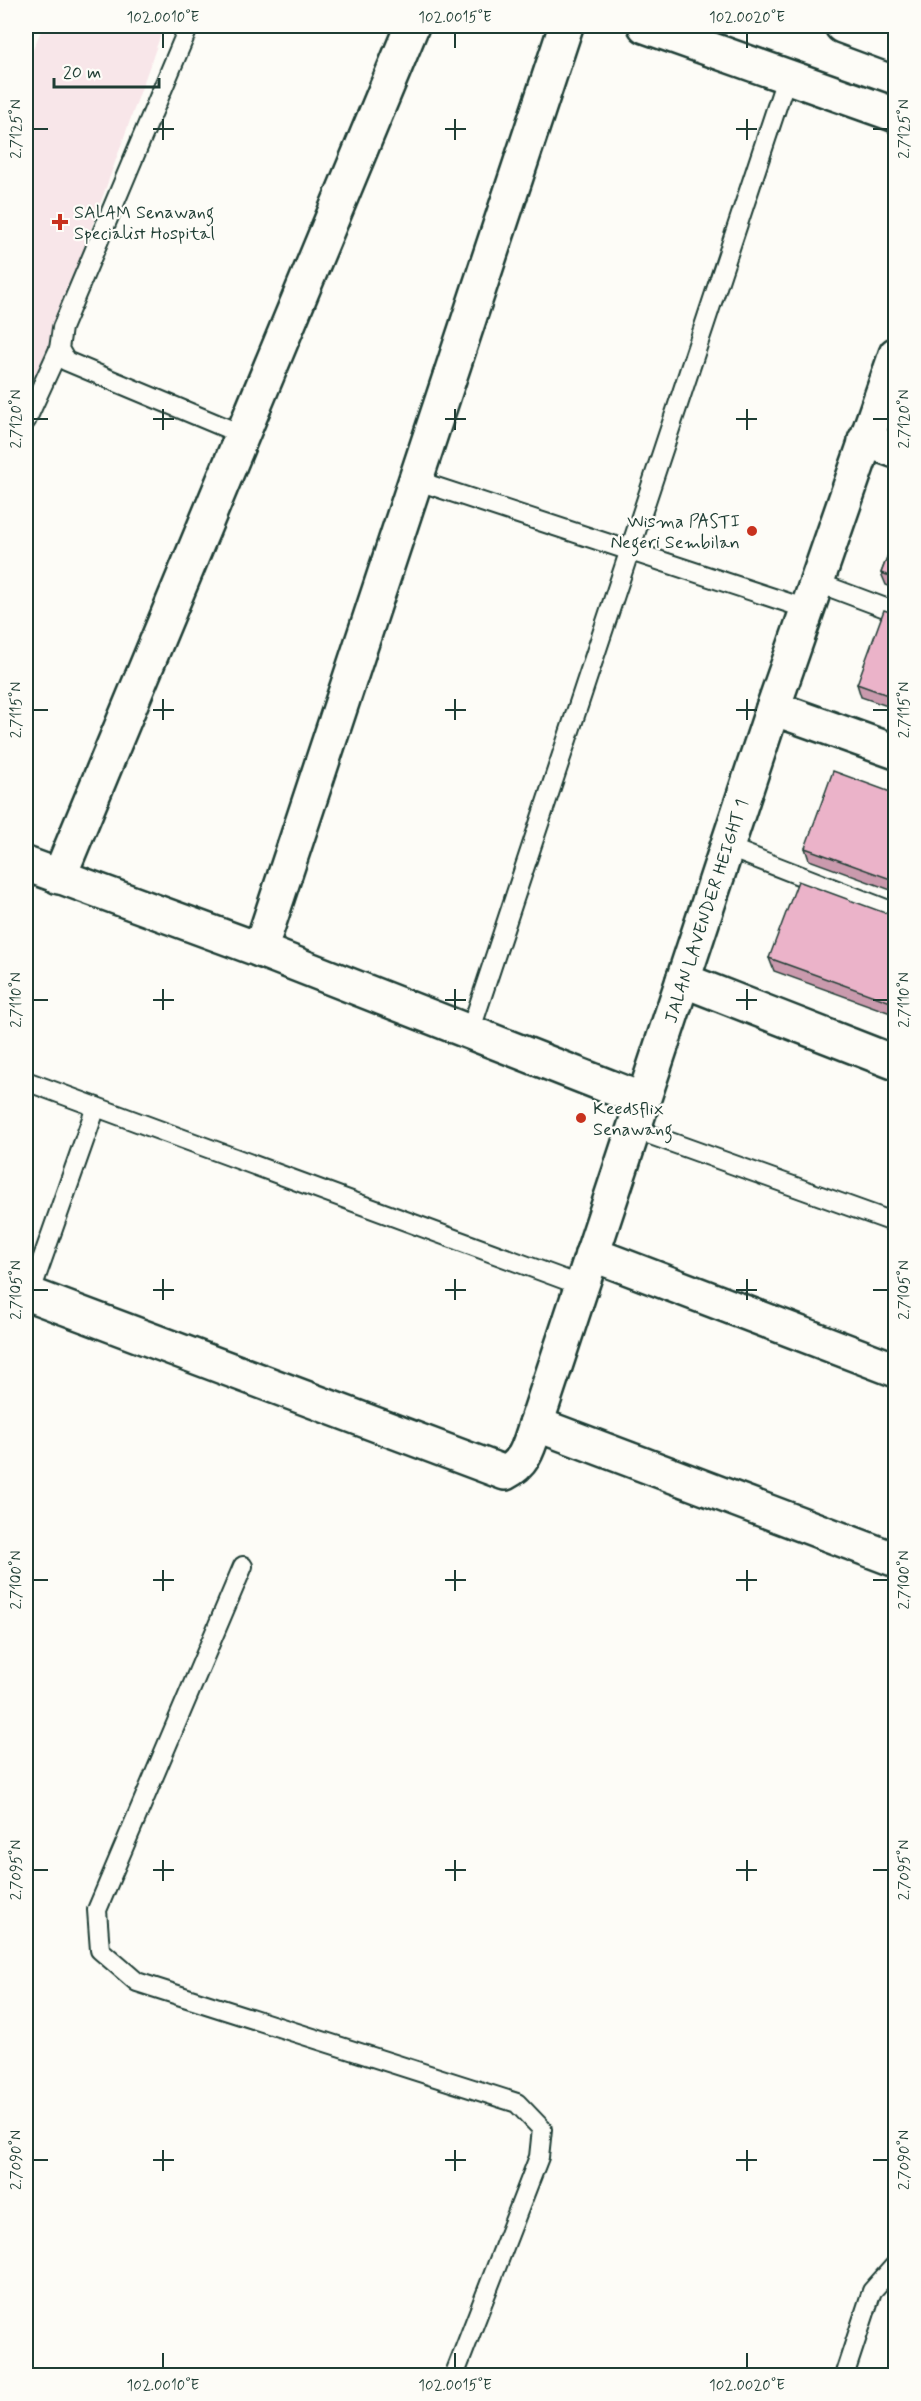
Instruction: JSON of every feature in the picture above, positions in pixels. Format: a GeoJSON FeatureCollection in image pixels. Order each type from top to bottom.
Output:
{"type":"FeatureCollection","features":[{"type":"Feature","properties":{"kind":"street"},"geometry":{"type":"LineString","coordinates":[[60,877],[412,26]]}},
{"type":"Feature","properties":{"kind":"street"},"geometry":{"type":"LineString","coordinates":[[260,950],[566,26]]}},
{"type":"Feature","properties":{"kind":"street"},"geometry":{"type":"LineString","coordinates":[[645,26],[896,115]]}},
{"type":"Feature","properties":{"kind":"street"},"geometry":{"type":"LineString","coordinates":[[842,26],[896,46]]}},
{"type":"Feature","properties":{"kind":"street","name":"JALAN LAVENDER HEIGHT 1"},"geometry":{"type":"LineString","coordinates":[[28,1294],[505,1473],[518,1467],[525,1459],[773,708],[896,354]]}},
{"type":"Feature","properties":{"kind":"street"},"geometry":{"type":"LineString","coordinates":[[865,440],[896,451]]}},
{"type":"Feature","properties":{"kind":"street"},"geometry":{"type":"LineString","coordinates":[[773,708],[896,752]]}},
{"type":"Feature","properties":{"kind":"street"},"geometry":{"type":"LineString","coordinates":[[26,864],[260,950],[470,1032],[638,1114]]}},
{"type":"Feature","properties":{"kind":"street"},"geometry":{"type":"LineString","coordinates":[[683,980],[896,1063]]}},
{"type":"Feature","properties":{"kind":"street"},"geometry":{"type":"LineString","coordinates":[[592,1254],[896,1370]]}},
{"type":"Feature","properties":{"kind":"street"},"geometry":{"type":"LineString","coordinates":[[536,1425],[896,1560]]}},
{"type":"Feature","properties":{"kind":"lane"},"geometry":{"type":"LineString","coordinates":[[27,413],[59,349],[62,328],[189,26]]}},
{"type":"Feature","properties":{"kind":"lane"},"geometry":{"type":"LineString","coordinates":[[470,1032],[787,76]]}},
{"type":"Feature","properties":{"kind":"lane"},"geometry":{"type":"LineString","coordinates":[[59,349],[66,361],[243,435]]}},
{"type":"Feature","properties":{"kind":"lane"},"geometry":{"type":"LineString","coordinates":[[415,480],[630,549],[812,596],[896,612]]}},
{"type":"Feature","properties":{"kind":"lane"},"geometry":{"type":"LineString","coordinates":[[727,847],[896,913]]}},
{"type":"Feature","properties":{"kind":"lane"},"geometry":{"type":"LineString","coordinates":[[26,1081],[582,1286]]}},
{"type":"Feature","properties":{"kind":"lane"},"geometry":{"type":"LineString","coordinates":[[28,1294],[96,1107]]}},
{"type":"Feature","properties":{"kind":"lane"},"geometry":{"type":"LineString","coordinates":[[638,1114],[896,1223]]}},
{"type":"Feature","properties":{"kind":"lane"},"geometry":{"type":"LineString","coordinates":[[243,1566],[97,1910],[100,1950],[136,1982],[517,2103],[542,2129],[539,2157],[454,2376]]}},
{"type":"Feature","properties":{"kind":"lane"},"geometry":{"type":"LineString","coordinates":[[844,2376],[872,2291],[896,2264]]}},
{"type":"Feature","properties":{"kind":"shaded area","name":"SALAM Senawang Specialist Hospital"},"geometry":{"type":"Polygon","coordinates":[[[43,26],[164,26],[36,382],[26,378],[26,66],[43,26]]]}},
{"type":"Feature","properties":{"kind":"building"},"geometry":{"type":"Polygon","coordinates":[[[896,534],[896,578],[881,573],[896,534]]]}},
{"type":"Feature","properties":{"kind":"building"},"geometry":{"type":"Polygon","coordinates":[[[884,610],[896,614],[896,698],[857,684],[884,610]]]}},
{"type":"Feature","properties":{"kind":"building"},"geometry":{"type":"Polygon","coordinates":[[[833,771],[896,794],[896,881],[805,848],[833,771]]]}},
{"type":"Feature","properties":{"kind":"building"},"geometry":{"type":"Polygon","coordinates":[[[798,881],[896,917],[896,1004],[769,958],[798,881]]]}},
{"type":"Feature","properties":{"kind":"place","name":"SALAM Senawang Specialist Hospital"},"geometry":{"type":"Point","coordinates":[60,222]}},
{"type":"Feature","properties":{"kind":"place","name":"Wisma PASTI Negeri Sembilan"},"geometry":{"type":"Point","coordinates":[752,531]}},
{"type":"Feature","properties":{"kind":"place","name":"Keedsflix Senawang"},"geometry":{"type":"Point","coordinates":[581,1118]}}]}
